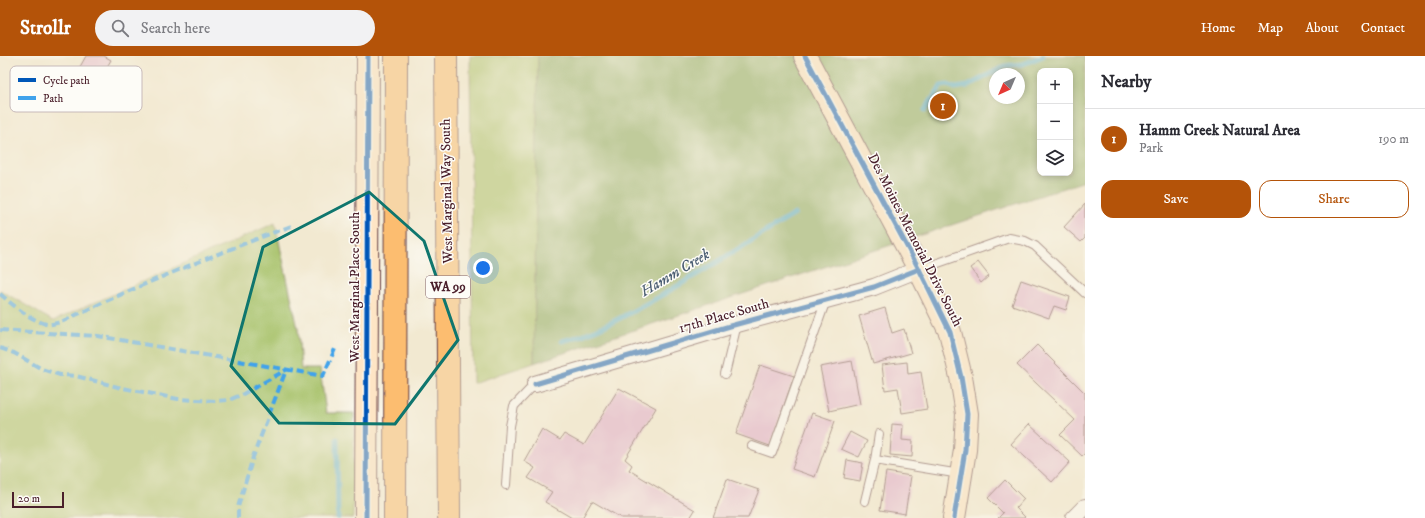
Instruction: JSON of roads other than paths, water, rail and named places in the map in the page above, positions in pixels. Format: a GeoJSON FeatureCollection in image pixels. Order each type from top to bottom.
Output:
{"type":"FeatureCollection","features":[{"type":"Feature","properties":{"kind":"highway"},"geometry":{"type":"LineString","coordinates":[[395,518],[396,56]]}},
{"type":"Feature","properties":{"kind":"highway","name":"West Marginal Way South"},"geometry":{"type":"LineString","coordinates":[[446,56],[449,518]]}},
{"type":"Feature","properties":{"kind":"main road","name":"West Marginal Place South"},"geometry":{"type":"LineString","coordinates":[[366,518],[368,56]]}},
{"type":"Feature","properties":{"kind":"main road","name":"Des Moines Memorial Drive South"},"geometry":{"type":"LineString","coordinates":[[805,56],[919,269],[950,332],[962,377],[967,414],[965,450],[954,518]]}},
{"type":"Feature","properties":{"kind":"street","name":"17th Place South"},"geometry":{"type":"LineString","coordinates":[[535,384],[737,324],[874,287],[919,269]]}},
{"type":"Feature","properties":{"kind":"street"},"geometry":{"type":"LineString","coordinates":[[1074,518],[1085,506]]}},
{"type":"Feature","properties":{"kind":"lane"},"geometry":{"type":"LineString","coordinates":[[919,269],[1009,238],[1025,241],[1036,246],[1085,292]]}},
{"type":"Feature","properties":{"kind":"lane"},"geometry":{"type":"LineString","coordinates":[[752,446],[772,453],[827,299]]}},
{"type":"Feature","properties":{"kind":"lane"},"geometry":{"type":"LineString","coordinates":[[725,374],[737,324]]}},
{"type":"Feature","properties":{"kind":"lane"},"geometry":{"type":"LineString","coordinates":[[506,485],[510,426],[514,406],[535,384]]}},
{"type":"Feature","properties":{"kind":"lane"},"geometry":{"type":"LineString","coordinates":[[865,501],[875,460],[879,434]]}},
{"type":"Feature","properties":{"kind":"lane"},"geometry":{"type":"LineString","coordinates":[[875,460],[961,474]]}},
{"type":"Feature","properties":{"kind":"waterway","name":"Hamm Creek"},"geometry":{"type":"LineString","coordinates":[[925,110],[941,86],[948,85],[955,88],[968,86],[1005,66],[1023,64],[1043,56]]}},
{"type":"Feature","properties":{"kind":"waterway","name":"Hamm Creek"},"geometry":{"type":"LineString","coordinates":[[562,341],[595,330],[636,310],[795,214]]}},
{"type":"Feature","properties":{"kind":"waterway","name":"Hamm Creek"},"geometry":{"type":"LineString","coordinates":[[337,439],[338,518]]}},
{"type":"Feature","properties":{"kind":"place","name":"Hamm Creek Natural Area"},"geometry":{"type":"Point","coordinates":[943,106]}}]}
